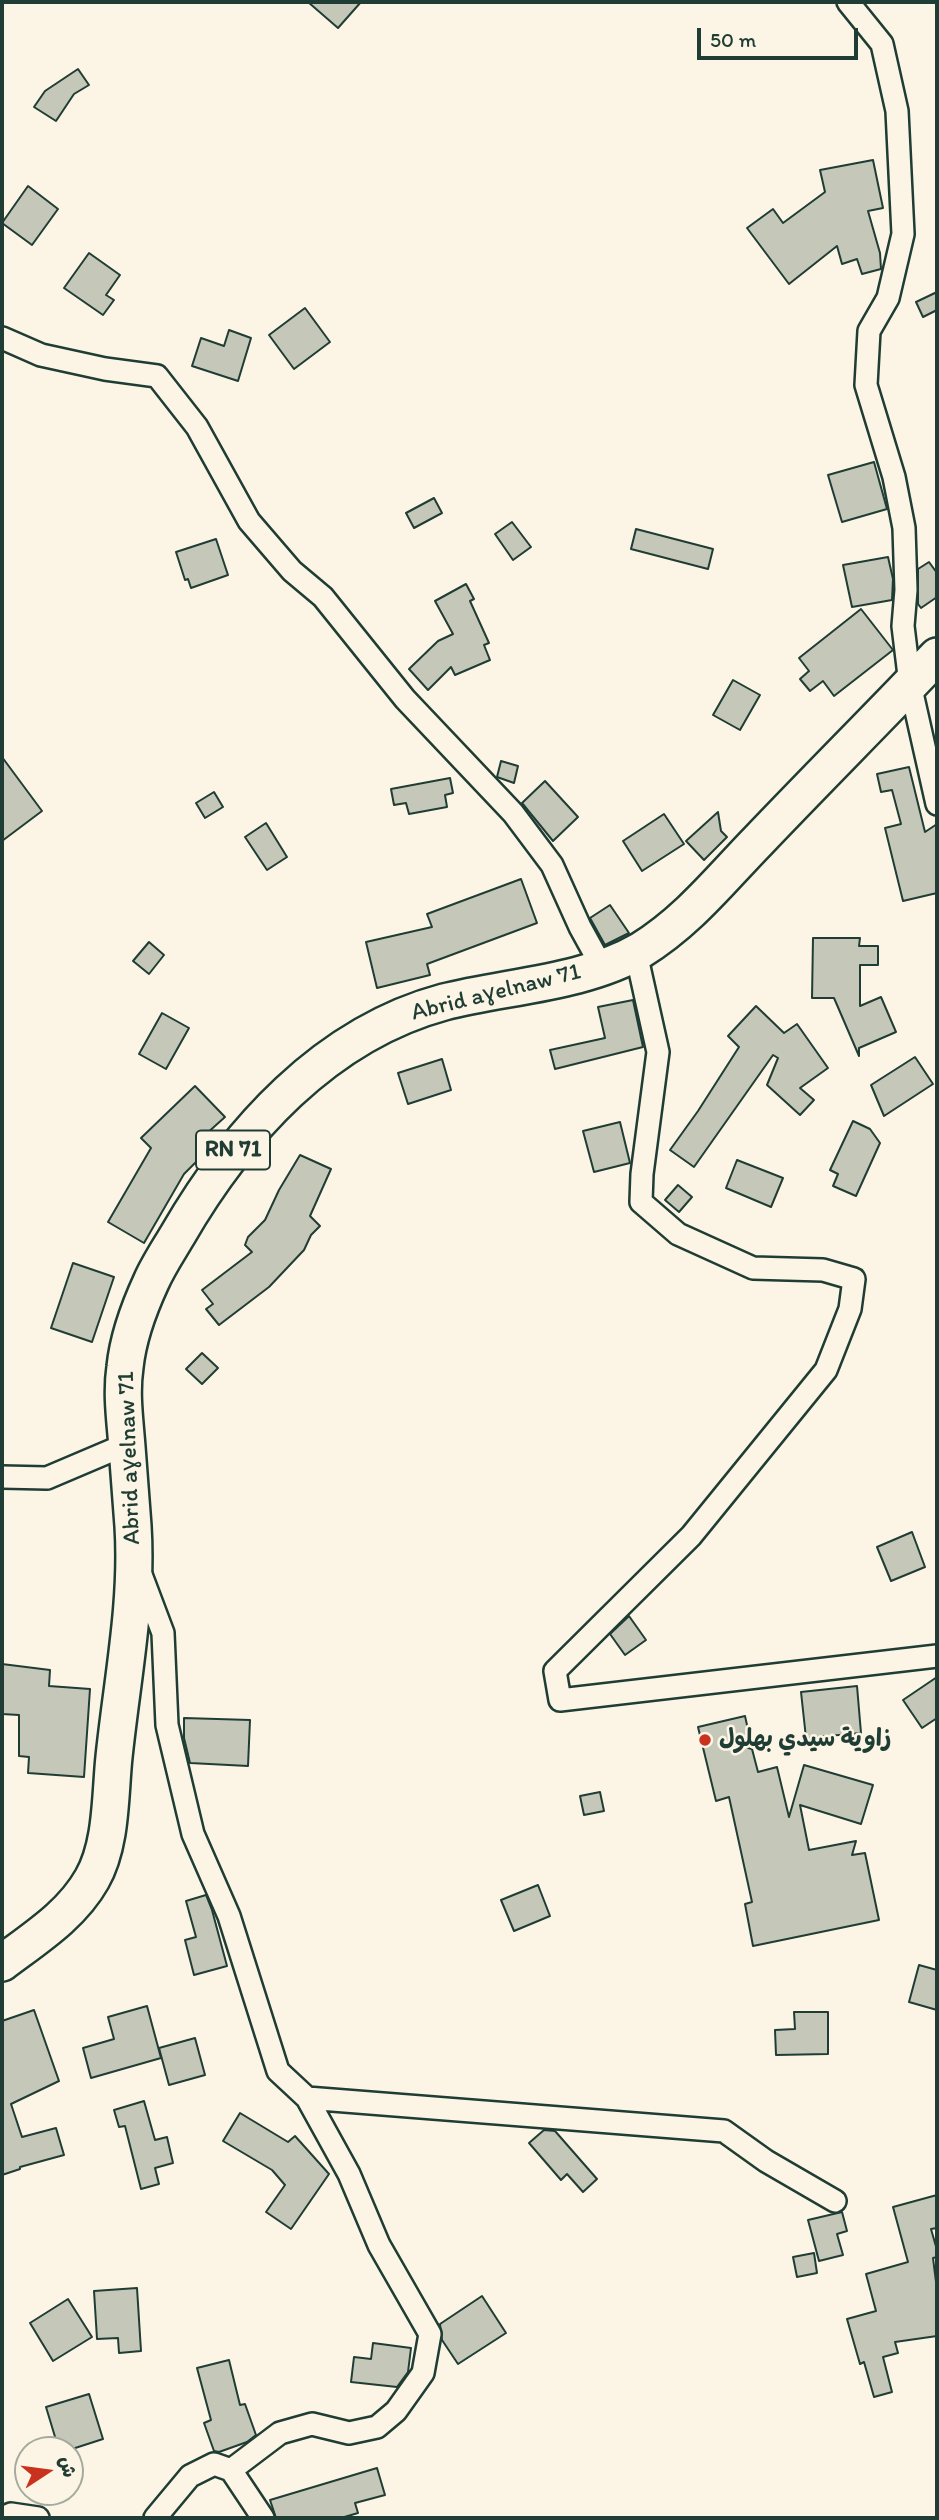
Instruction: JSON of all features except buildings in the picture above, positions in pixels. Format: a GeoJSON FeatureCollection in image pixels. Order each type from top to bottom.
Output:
{"type":"FeatureCollection","features":[{"type":"Feature","properties":{"kind":"main road","name":"Abrid aɣelnaw 71"},"geometry":{"type":"LineString","coordinates":[[2,1963],[59,1919],[92,1878],[99,1861],[110,1807],[126,1667],[133,1553],[123,1399],[124,1367],[131,1335],[151,1281],[197,1202],[233,1150],[286,1093],[352,1041],[397,1018],[445,1002],[602,967],[636,953],[690,915],[757,841],[937,656]]}},
{"type":"Feature","properties":{"kind":"street"},"geometry":{"type":"LineString","coordinates":[[848,2],[882,44],[897,111],[903,234],[888,298],[869,331],[866,385],[894,477],[904,528],[906,590],[903,626],[910,684],[937,804]]}},
{"type":"Feature","properties":{"kind":"street"},"geometry":{"type":"LineString","coordinates":[[2,338],[41,355],[105,369],[157,376],[197,427],[249,521],[292,571],[323,597],[405,699],[513,813],[552,865],[580,927],[602,967]]}},
{"type":"Feature","properties":{"kind":"street"},"geometry":{"type":"LineString","coordinates":[[636,953],[658,1052],[642,1174],[641,1202],[678,1234],[753,1268],[822,1270],[854,1279],[849,1309],[826,1370],[691,1536],[555,1671],[560,1700],[937,1656]]}},
{"type":"Feature","properties":{"kind":"street"},"geometry":{"type":"LineString","coordinates":[[2,1477],[47,1478],[127,1444]]}},
{"type":"Feature","properties":{"kind":"street"},"geometry":{"type":"LineString","coordinates":[[133,1553],[163,1633],[167,1725],[194,1834],[229,1916],[278,2071],[307,2098],[349,2174],[379,2245],[429,2334],[423,2373],[396,2411],[377,2427],[349,2433],[312,2424],[291,2430],[280,2434],[231,2470]]}},
{"type":"Feature","properties":{"kind":"street"},"geometry":{"type":"LineString","coordinates":[[307,2098],[724,2131],[766,2161],[835,2200]]}},
{"type":"Feature","properties":{"kind":"street"},"geometry":{"type":"LineString","coordinates":[[155,2518],[190,2476],[214,2463],[231,2470],[263,2518]]}},
{"type":"Feature","properties":{"kind":"street"},"geometry":{"type":"LineString","coordinates":[[2,2518],[11,2514],[38,2518]]}},
{"type":"Feature","properties":{"kind":"place","name":"زاوية سيدي بهلول"},"geometry":{"type":"Point","coordinates":[705,1740]}}]}
